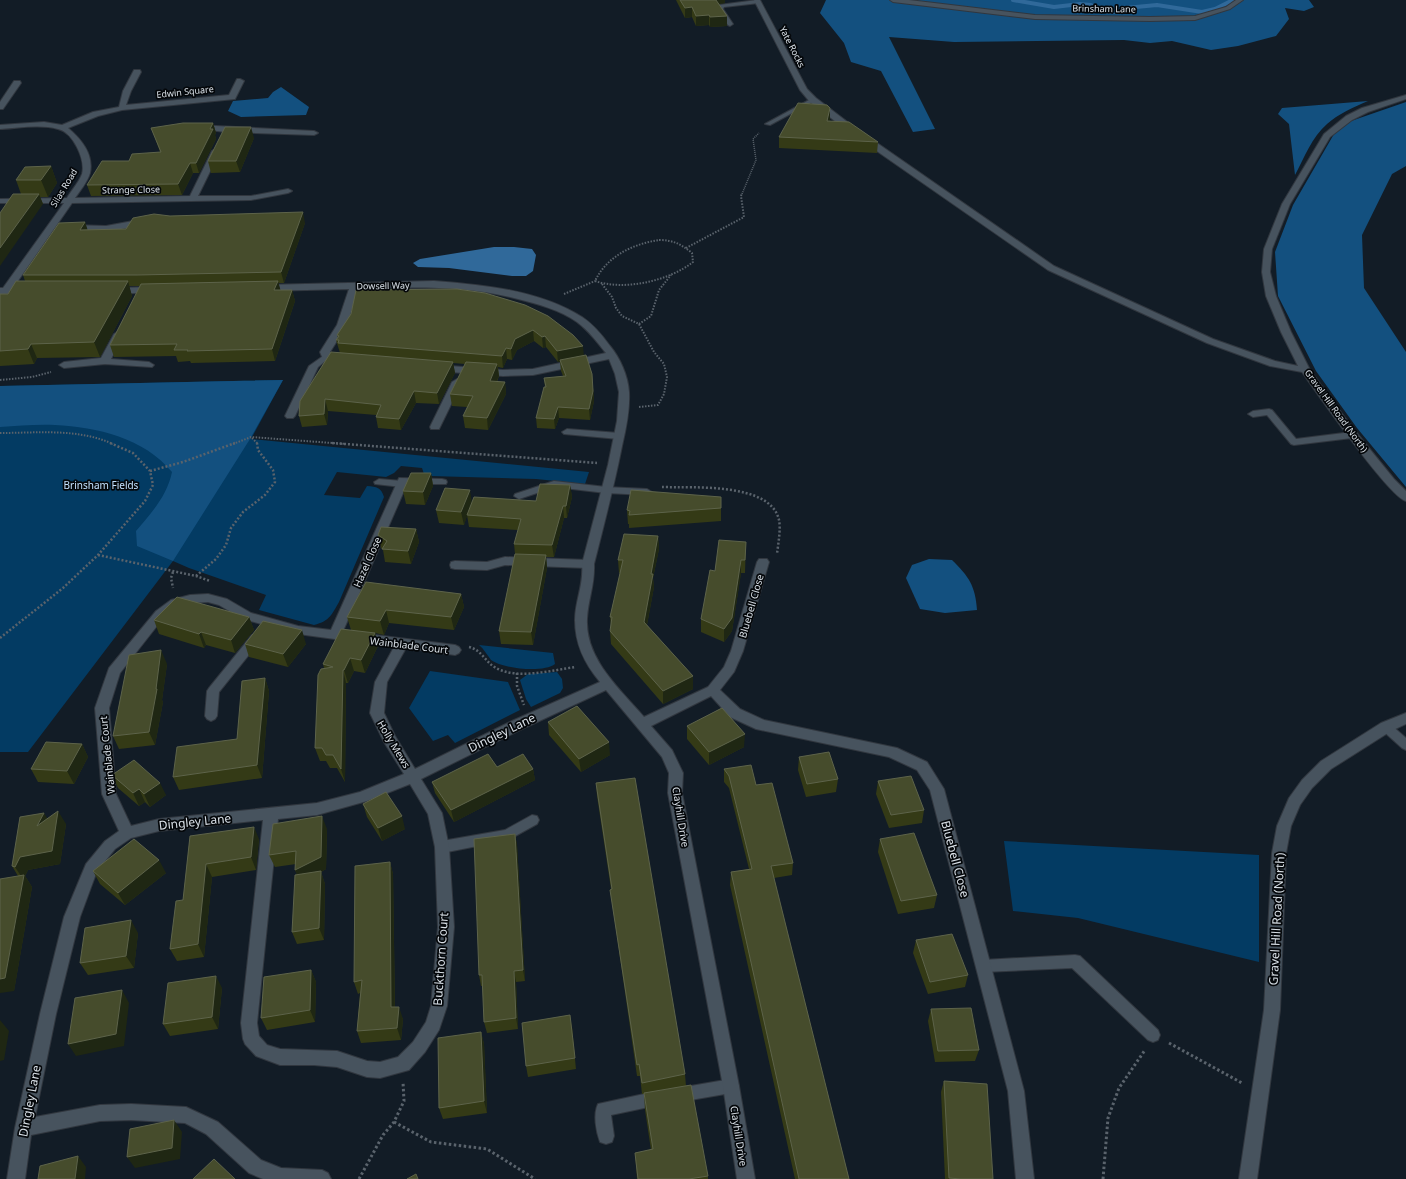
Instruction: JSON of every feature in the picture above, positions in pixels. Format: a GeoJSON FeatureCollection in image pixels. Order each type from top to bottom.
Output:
{"type":"FeatureCollection","features":[{"type":"Feature","properties":{"kind":"street","name":"Brinsham Lane"},"geometry":{"type":"LineString","coordinates":[[893,0],[1035,17],[1150,20],[1195,18],[1228,8],[1240,0]]}},
{"type":"Feature","properties":{"kind":"street","name":"Yate Rocks"},"geometry":{"type":"LineString","coordinates":[[757,1],[804,90],[813,100],[851,129],[1051,268],[1210,341],[1273,364],[1305,370]]}},
{"type":"Feature","properties":{"kind":"street"},"geometry":{"type":"LineString","coordinates":[[122,108],[127,92],[137,72]]}},
{"type":"Feature","properties":{"kind":"street","name":"Edwin Square"},"geometry":{"type":"LineString","coordinates":[[63,127],[96,114],[122,108],[232,97],[240,81]]}},
{"type":"Feature","properties":{"kind":"street"},"geometry":{"type":"LineString","coordinates":[[0,108],[17,83]]}},
{"type":"Feature","properties":{"kind":"street","name":"Gravel Hill Road (North)"},"geometry":{"type":"LineString","coordinates":[[1406,97],[1366,110],[1349,118],[1327,136],[1286,204],[1268,249],[1266,272],[1271,296],[1286,332],[1305,370],[1352,435],[1390,481],[1406,497]]}},
{"type":"Feature","properties":{"kind":"street"},"geometry":{"type":"LineString","coordinates":[[0,127],[44,124],[63,127]]}},
{"type":"Feature","properties":{"kind":"street","name":"Silas Road"},"geometry":{"type":"LineString","coordinates":[[3,291],[69,201],[86,174],[86,157],[78,141],[63,127]]}},
{"type":"Feature","properties":{"kind":"street"},"geometry":{"type":"LineString","coordinates":[[190,128],[214,128],[223,137],[314,133]]}},
{"type":"Feature","properties":{"kind":"street"},"geometry":{"type":"LineString","coordinates":[[192,199],[223,137]]}},
{"type":"Feature","properties":{"kind":"street","name":"Strange Close"},"geometry":{"type":"LineString","coordinates":[[0,201],[251,198],[288,191]]}},
{"type":"Feature","properties":{"kind":"street"},"geometry":{"type":"LineString","coordinates":[[49,229],[106,229],[150,222]]}},
{"type":"Feature","properties":{"kind":"street","name":"Dowsell Way"},"geometry":{"type":"LineString","coordinates":[[256,288],[434,284],[464,286],[503,292],[539,301],[558,308],[580,320],[595,333],[612,355],[620,374],[624,392],[619,436],[607,487]]}},
{"type":"Feature","properties":{"kind":"street"},"geometry":{"type":"LineString","coordinates":[[354,286],[342,325],[325,352],[326,356],[331,359],[354,361]]}},
{"type":"Feature","properties":{"kind":"street"},"geometry":{"type":"LineString","coordinates":[[102,291],[139,294],[164,290]]}},
{"type":"Feature","properties":{"kind":"street"},"geometry":{"type":"LineString","coordinates":[[3,291],[38,291]]}},
{"type":"Feature","properties":{"kind":"street"},"geometry":{"type":"LineString","coordinates":[[105,361],[123,326]]}},
{"type":"Feature","properties":{"kind":"street"},"geometry":{"type":"LineString","coordinates":[[424,367],[509,373],[533,372],[612,355]]}},
{"type":"Feature","properties":{"kind":"street"},"geometry":{"type":"LineString","coordinates":[[64,365],[105,361],[149,365]]}},
{"type":"Feature","properties":{"kind":"street"},"geometry":{"type":"LineString","coordinates":[[435,427],[463,370]]}},
{"type":"Feature","properties":{"kind":"street"},"geometry":{"type":"LineString","coordinates":[[402,484],[403,480],[442,482]]}},
{"type":"Feature","properties":{"kind":"street","name":"Hazel Close"},"geometry":{"type":"LineString","coordinates":[[335,635],[402,484]]}},
{"type":"Feature","properties":{"kind":"street","name":"Clayhill Drive"},"geometry":{"type":"LineString","coordinates":[[607,487],[588,564],[589,578],[581,619],[584,644],[592,664],[607,684],[667,754],[676,773],[675,793],[731,1086],[746,1179]]}},
{"type":"Feature","properties":{"kind":"street","name":"Bluebell Close"},"geometry":{"type":"LineString","coordinates":[[642,724],[713,690],[729,669],[737,651],[763,562]]}},
{"type":"Feature","properties":{"kind":"street","name":"Wainblade Court"},"geometry":{"type":"LineString","coordinates":[[127,833],[109,794],[102,708],[114,671],[160,614],[176,603],[190,599],[208,598],[223,602],[247,616],[298,630],[455,650]]}},
{"type":"Feature","properties":{"kind":"street","name":"Holly Mews"},"geometry":{"type":"LineString","coordinates":[[402,644],[381,682],[377,713],[390,738],[414,776]]}},
{"type":"Feature","properties":{"kind":"street","name":"Dingley Lane"},"geometry":{"type":"LineString","coordinates":[[16,1179],[24,1128],[48,1014],[72,917],[91,868],[110,846],[127,833],[159,825],[317,809],[362,797],[414,776],[533,717],[607,684]]}},
{"type":"Feature","properties":{"kind":"street","name":"Bluebell Close"},"geometry":{"type":"LineString","coordinates":[[713,690],[735,713],[761,725],[892,752],[922,766],[937,789],[1016,1091],[1025,1179]]}},
{"type":"Feature","properties":{"kind":"street","name":"Gravel Hill Road (North)"},"geometry":{"type":"LineString","coordinates":[[1248,1179],[1272,1010],[1279,853],[1284,826],[1294,802],[1307,784],[1326,765],[1386,727],[1406,718]]}},
{"type":"Feature","properties":{"kind":"street","name":"Buckthorn Court"},"geometry":{"type":"LineString","coordinates":[[402,1064],[418,1047],[433,1025],[439,1006],[446,927],[442,847],[435,813],[414,776]]}},
{"type":"Feature","properties":{"kind":"street"},"geometry":{"type":"LineString","coordinates":[[271,814],[248,1023],[251,1039],[262,1051],[280,1057],[337,1059],[367,1069],[380,1070],[402,1064]]}},
{"type":"Feature","properties":{"kind":"street"},"geometry":{"type":"LineString","coordinates":[[24,1128],[100,1113],[131,1112],[186,1115],[212,1128],[255,1167],[281,1177],[322,1179]]}},
{"type":"Feature","properties":{"kind":"lane"},"geometry":{"type":"LineString","coordinates":[[730,24],[720,10],[721,6],[757,1]]}},
{"type":"Feature","properties":{"kind":"lane"},"geometry":{"type":"LineString","coordinates":[[768,124],[813,100]]}},
{"type":"Feature","properties":{"kind":"lane"},"geometry":{"type":"LineString","coordinates":[[290,416],[314,366],[326,356]]}},
{"type":"Feature","properties":{"kind":"lane"},"geometry":{"type":"LineString","coordinates":[[1253,414],[1269,412],[1294,442],[1352,435]]}},
{"type":"Feature","properties":{"kind":"lane"},"geometry":{"type":"LineString","coordinates":[[567,432],[619,436]]}},
{"type":"Feature","properties":{"kind":"lane"},"geometry":{"type":"LineString","coordinates":[[379,482],[402,484]]}},
{"type":"Feature","properties":{"kind":"lane"},"geometry":{"type":"LineString","coordinates":[[520,496],[554,484],[661,490]]}},
{"type":"Feature","properties":{"kind":"lane"},"geometry":{"type":"LineString","coordinates":[[455,565],[488,566],[505,561],[588,564]]}},
{"type":"Feature","properties":{"kind":"lane"},"geometry":{"type":"LineString","coordinates":[[211,716],[213,691],[269,622]]}},
{"type":"Feature","properties":{"kind":"lane"},"geometry":{"type":"LineString","coordinates":[[1386,727],[1406,745]]}},
{"type":"Feature","properties":{"kind":"lane"},"geometry":{"type":"LineString","coordinates":[[442,847],[508,835],[532,820]]}},
{"type":"Feature","properties":{"kind":"lane"},"geometry":{"type":"LineString","coordinates":[[983,966],[1076,961],[1153,1035]]}},
{"type":"Feature","properties":{"kind":"lane"},"geometry":{"type":"LineString","coordinates":[[606,1136],[603,1109],[731,1086]]}},
{"type":"Feature","properties":{"kind":"path"},"geometry":{"type":"LineString","coordinates":[[686,248],[744,217],[741,196],[756,160],[753,139],[768,124]]}},
{"type":"Feature","properties":{"kind":"path"},"geometry":{"type":"LineString","coordinates":[[539,301],[561,296],[596,281],[598,275],[609,262],[623,252],[642,244],[658,240],[672,241],[683,243],[686,248],[692,252],[692,262],[688,266],[663,278],[630,283],[601,284]]}},
{"type":"Feature","properties":{"kind":"path"},"geometry":{"type":"LineString","coordinates":[[639,324],[651,316],[659,290],[671,275]]}},
{"type":"Feature","properties":{"kind":"path"},"geometry":{"type":"LineString","coordinates":[[596,281],[609,292],[616,308],[622,316],[639,324],[651,346],[664,364],[667,377],[664,394],[658,405],[623,410]]}},
{"type":"Feature","properties":{"kind":"path"},"geometry":{"type":"LineString","coordinates":[[0,380],[32,377],[56,371],[64,365]]}},
{"type":"Feature","properties":{"kind":"path"},"geometry":{"type":"LineString","coordinates":[[0,433],[68,434],[102,439],[133,453],[150,471],[153,485],[145,501],[98,555],[63,588],[0,638]]}},
{"type":"Feature","properties":{"kind":"path"},"geometry":{"type":"LineString","coordinates":[[150,471],[183,462],[251,438],[446,451],[613,465]]}},
{"type":"Feature","properties":{"kind":"path"},"geometry":{"type":"LineString","coordinates":[[196,576],[216,559],[226,545],[231,528],[243,512],[265,494],[275,482],[273,470],[258,450],[258,444],[251,438]]}},
{"type":"Feature","properties":{"kind":"path"},"geometry":{"type":"LineString","coordinates":[[661,490],[738,490],[758,496],[772,505],[778,520],[779,550],[776,557]]}},
{"type":"Feature","properties":{"kind":"path"},"geometry":{"type":"LineString","coordinates":[[98,555],[167,570]]}},
{"type":"Feature","properties":{"kind":"path"},"geometry":{"type":"LineString","coordinates":[[455,650],[471,646],[480,650],[488,662],[498,668],[517,673],[592,664]]}},
{"type":"Feature","properties":{"kind":"path"},"geometry":{"type":"LineString","coordinates":[[517,673],[517,686],[521,701],[533,717]]}},
{"type":"Feature","properties":{"kind":"path"},"geometry":{"type":"LineString","coordinates":[[1103,1179],[1108,1118],[1119,1088],[1134,1068],[1153,1035],[1260,1093]]}},
{"type":"Feature","properties":{"kind":"path"},"geometry":{"type":"LineString","coordinates":[[359,1179],[383,1135],[394,1122],[404,1101],[402,1064]]}},
{"type":"Feature","properties":{"kind":"path"},"geometry":{"type":"LineString","coordinates":[[394,1122],[431,1142],[487,1149],[535,1179]]}},
{"type":"Feature","properties":{"kind":"green space","name":"Brinsham Fields"},"geometry":{"type":"Polygon","coordinates":[[[283,380],[251,439],[589,472],[585,484],[536,479],[430,476],[424,474],[422,468],[401,466],[394,473],[386,477],[337,472],[324,495],[360,498],[367,486],[378,488],[384,497],[339,602],[327,619],[314,625],[259,610],[266,595],[173,561],[28,752],[0,752],[0,386],[283,380]]]}},
{"type":"Feature","properties":{"kind":"green space"},"geometry":{"type":"Polygon","coordinates":[[[479,645],[553,653],[555,664],[550,667],[533,669],[505,666],[491,660],[479,645]]]}},
{"type":"Feature","properties":{"kind":"green space"},"geometry":{"type":"Polygon","coordinates":[[[430,671],[508,682],[520,710],[455,743],[448,735],[433,741],[409,708],[430,671]]]}},
{"type":"Feature","properties":{"kind":"green space"},"geometry":{"type":"Polygon","coordinates":[[[557,672],[562,679],[563,688],[560,693],[531,707],[526,699],[520,680],[528,674],[557,672]]]}},
{"type":"Feature","properties":{"kind":"green space"},"geometry":{"type":"Polygon","coordinates":[[[1004,841],[1259,855],[1259,962],[1078,918],[1013,911],[1004,841]]]}},
{"type":"Feature","properties":{"kind":"shaded area"},"geometry":{"type":"Polygon","coordinates":[[[826,0],[1309,0],[1314,7],[1304,11],[1285,8],[1289,19],[1276,36],[1238,46],[1211,50],[1172,41],[1150,43],[1124,40],[954,42],[889,37],[935,129],[913,132],[881,71],[851,62],[844,43],[820,13],[826,0]]]}},
{"type":"Feature","properties":{"kind":"shaded area"},"geometry":{"type":"Polygon","coordinates":[[[281,87],[309,107],[306,115],[241,117],[228,111],[233,101],[268,98],[273,92],[281,87]]]}},
{"type":"Feature","properties":{"kind":"shaded area"},"geometry":{"type":"Polygon","coordinates":[[[1368,101],[1331,120],[1322,129],[1309,148],[1295,175],[1289,124],[1278,114],[1282,108],[1368,101]]]}},
{"type":"Feature","properties":{"kind":"shaded area"},"geometry":{"type":"Polygon","coordinates":[[[1406,102],[1406,166],[1392,174],[1362,235],[1364,288],[1406,352],[1406,487],[1357,428],[1316,371],[1278,296],[1275,252],[1293,205],[1334,134],[1351,121],[1406,102]]]}},
{"type":"Feature","properties":{"kind":"shaded area"},"geometry":{"type":"Polygon","coordinates":[[[494,247],[532,249],[536,255],[533,271],[526,276],[512,276],[449,268],[418,267],[413,263],[420,259],[494,247]]]}},
{"type":"Feature","properties":{"kind":"shaded area"},"geometry":{"type":"Polygon","coordinates":[[[283,380],[250,439],[173,561],[137,546],[136,531],[163,496],[170,481],[172,472],[161,460],[134,443],[119,436],[87,428],[48,425],[0,427],[0,386],[283,380]]]}},
{"type":"Feature","properties":{"kind":"shaded area"},"geometry":{"type":"Polygon","coordinates":[[[929,559],[952,560],[958,566],[967,577],[973,588],[977,610],[945,613],[920,609],[906,578],[912,565],[929,559]]]}},
{"type":"Feature","properties":{"kind":"building"},"geometry":{"type":"Polygon","coordinates":[[[680,0],[716,0],[727,16],[696,16],[692,7],[685,8],[680,0]]]}},
{"type":"Feature","properties":{"kind":"building"},"geometry":{"type":"Polygon","coordinates":[[[798,103],[827,105],[830,108],[827,121],[849,122],[878,142],[779,137],[798,103]]]}},
{"type":"Feature","properties":{"kind":"building"},"geometry":{"type":"Polygon","coordinates":[[[183,123],[213,123],[210,129],[213,129],[196,163],[190,163],[178,184],[87,185],[102,161],[129,161],[132,154],[161,152],[151,128],[183,123]]]}},
{"type":"Feature","properties":{"kind":"building"},"geometry":{"type":"Polygon","coordinates":[[[225,127],[251,127],[236,161],[208,161],[225,127]]]}},
{"type":"Feature","properties":{"kind":"building"},"geometry":{"type":"Polygon","coordinates":[[[51,166],[41,180],[16,180],[25,167],[51,166]]]}},
{"type":"Feature","properties":{"kind":"building"},"geometry":{"type":"Polygon","coordinates":[[[13,194],[39,194],[0,248],[0,213],[13,194]]]}},
{"type":"Feature","properties":{"kind":"building"},"geometry":{"type":"Polygon","coordinates":[[[303,212],[281,272],[137,275],[23,275],[59,223],[85,222],[80,230],[126,229],[133,218],[154,214],[170,216],[303,212]]]}},
{"type":"Feature","properties":{"kind":"building"},"geometry":{"type":"Polygon","coordinates":[[[16,281],[128,281],[94,342],[31,344],[28,349],[0,351],[0,294],[8,294],[16,281]]]}},
{"type":"Feature","properties":{"kind":"building"},"geometry":{"type":"Polygon","coordinates":[[[278,281],[274,290],[292,290],[272,349],[187,351],[188,350],[174,350],[177,344],[110,345],[141,284],[278,281]]]}},
{"type":"Feature","properties":{"kind":"building"},"geometry":{"type":"Polygon","coordinates":[[[457,289],[485,293],[525,305],[548,316],[573,335],[583,346],[557,351],[545,336],[542,337],[533,330],[515,339],[511,349],[506,348],[502,356],[338,343],[339,340],[336,340],[339,336],[337,335],[351,314],[356,290],[457,289]]]}},
{"type":"Feature","properties":{"kind":"building"},"geometry":{"type":"Polygon","coordinates":[[[331,352],[453,362],[437,393],[414,391],[399,419],[376,417],[381,405],[325,399],[324,414],[299,416],[300,401],[331,352]]]}},
{"type":"Feature","properties":{"kind":"building"},"geometry":{"type":"Polygon","coordinates":[[[586,355],[592,374],[593,391],[589,409],[558,407],[554,419],[536,418],[544,387],[546,387],[544,378],[566,376],[560,360],[586,355]]]}},
{"type":"Feature","properties":{"kind":"building"},"geometry":{"type":"Polygon","coordinates":[[[466,362],[497,364],[490,381],[505,382],[487,418],[463,416],[473,396],[450,394],[466,362]]]}},
{"type":"Feature","properties":{"kind":"building"},"geometry":{"type":"Polygon","coordinates":[[[411,473],[431,473],[423,492],[403,491],[411,473]]]}},
{"type":"Feature","properties":{"kind":"building"},"geometry":{"type":"Polygon","coordinates":[[[540,484],[570,485],[566,506],[563,506],[552,545],[514,544],[521,519],[467,515],[474,497],[536,501],[540,484]]]}},
{"type":"Feature","properties":{"kind":"building"},"geometry":{"type":"Polygon","coordinates":[[[445,488],[470,490],[461,512],[436,510],[445,488]]]}},
{"type":"Feature","properties":{"kind":"building"},"geometry":{"type":"Polygon","coordinates":[[[631,490],[721,497],[721,508],[629,515],[630,511],[627,510],[631,490]]]}},
{"type":"Feature","properties":{"kind":"building"},"geometry":{"type":"Polygon","coordinates":[[[381,527],[416,529],[408,551],[382,549],[387,541],[378,535],[381,527]]]}},
{"type":"Feature","properties":{"kind":"building"},"geometry":{"type":"Polygon","coordinates":[[[624,534],[658,536],[644,622],[693,676],[663,691],[610,631],[612,617],[610,617],[623,560],[618,560],[624,534]]]}},
{"type":"Feature","properties":{"kind":"building"},"geometry":{"type":"Polygon","coordinates":[[[719,540],[746,542],[745,560],[741,560],[732,618],[724,629],[701,619],[710,570],[715,571],[719,540]]]}},
{"type":"Feature","properties":{"kind":"building"},"geometry":{"type":"Polygon","coordinates":[[[515,554],[546,555],[531,632],[499,631],[515,554]]]}},
{"type":"Feature","properties":{"kind":"building"},"geometry":{"type":"Polygon","coordinates":[[[366,582],[461,594],[451,617],[386,610],[380,621],[347,617],[366,582]]]}},
{"type":"Feature","properties":{"kind":"building"},"geometry":{"type":"Polygon","coordinates":[[[177,597],[249,617],[231,640],[201,632],[199,634],[154,620],[177,597]]]}},
{"type":"Feature","properties":{"kind":"building"},"geometry":{"type":"Polygon","coordinates":[[[263,621],[302,630],[283,654],[245,644],[263,621]]]}},
{"type":"Feature","properties":{"kind":"building"},"geometry":{"type":"Polygon","coordinates":[[[341,629],[375,633],[361,660],[350,658],[343,670],[341,769],[333,755],[326,755],[322,748],[315,748],[318,675],[321,669],[333,667],[323,664],[341,629]]]}},
{"type":"Feature","properties":{"kind":"building"},"geometry":{"type":"Polygon","coordinates":[[[161,650],[157,689],[149,732],[113,736],[129,655],[161,650]]]}},
{"type":"Feature","properties":{"kind":"building"},"geometry":{"type":"Polygon","coordinates":[[[265,678],[257,765],[173,777],[177,747],[237,739],[242,681],[265,678]]]}},
{"type":"Feature","properties":{"kind":"building"},"geometry":{"type":"Polygon","coordinates":[[[577,706],[609,742],[579,759],[548,722],[577,706]]]}},
{"type":"Feature","properties":{"kind":"building"},"geometry":{"type":"Polygon","coordinates":[[[722,708],[745,734],[709,752],[687,726],[722,708]]]}},
{"type":"Feature","properties":{"kind":"building"},"geometry":{"type":"Polygon","coordinates":[[[46,742],[82,744],[67,771],[31,769],[46,742]]]}},
{"type":"Feature","properties":{"kind":"building"},"geometry":{"type":"Polygon","coordinates":[[[829,752],[838,779],[807,784],[799,757],[829,752]]]}},
{"type":"Feature","properties":{"kind":"building"},"geometry":{"type":"Polygon","coordinates":[[[488,754],[497,767],[523,754],[533,769],[451,810],[432,782],[488,754]]]}},
{"type":"Feature","properties":{"kind":"building"},"geometry":{"type":"Polygon","coordinates":[[[134,760],[160,783],[144,794],[139,789],[133,793],[112,775],[134,760]]]}},
{"type":"Feature","properties":{"kind":"building"},"geometry":{"type":"Polygon","coordinates":[[[751,765],[756,785],[772,783],[793,863],[771,866],[849,1179],[799,1179],[731,872],[752,869],[729,776],[724,769],[751,765]]]}},
{"type":"Feature","properties":{"kind":"building"},"geometry":{"type":"Polygon","coordinates":[[[911,776],[924,810],[891,815],[878,781],[911,776]]]}},
{"type":"Feature","properties":{"kind":"building"},"geometry":{"type":"Polygon","coordinates":[[[635,778],[685,1074],[642,1083],[639,1064],[637,1065],[610,890],[612,889],[596,783],[635,778]]]}},
{"type":"Feature","properties":{"kind":"building"},"geometry":{"type":"Polygon","coordinates":[[[386,792],[402,816],[378,828],[363,804],[386,792]]]}},
{"type":"Feature","properties":{"kind":"building"},"geometry":{"type":"Polygon","coordinates":[[[58,811],[52,851],[20,857],[15,867],[12,866],[20,817],[44,813],[37,826],[58,811]]]}},
{"type":"Feature","properties":{"kind":"building"},"geometry":{"type":"Polygon","coordinates":[[[322,816],[321,857],[295,870],[296,851],[269,855],[273,824],[322,816]]]}},
{"type":"Feature","properties":{"kind":"building"},"geometry":{"type":"Polygon","coordinates":[[[254,827],[251,857],[206,864],[198,944],[170,949],[176,901],[183,900],[190,836],[254,827]]]}},
{"type":"Feature","properties":{"kind":"building"},"geometry":{"type":"Polygon","coordinates":[[[914,833],[937,895],[901,901],[880,839],[914,833]]]}},
{"type":"Feature","properties":{"kind":"building"},"geometry":{"type":"Polygon","coordinates":[[[515,834],[523,970],[514,971],[516,1018],[484,1022],[482,975],[479,975],[474,839],[515,834]]]}},
{"type":"Feature","properties":{"kind":"building"},"geometry":{"type":"Polygon","coordinates":[[[134,839],[159,860],[118,893],[93,871],[134,839]]]}},
{"type":"Feature","properties":{"kind":"building"},"geometry":{"type":"Polygon","coordinates":[[[390,862],[391,1007],[399,1007],[397,1028],[357,1031],[362,980],[354,982],[355,866],[390,862]]]}},
{"type":"Feature","properties":{"kind":"building"},"geometry":{"type":"Polygon","coordinates":[[[321,871],[319,928],[292,932],[295,875],[321,871]]]}},
{"type":"Feature","properties":{"kind":"building"},"geometry":{"type":"Polygon","coordinates":[[[24,875],[5,978],[0,979],[0,879],[24,875]]]}},
{"type":"Feature","properties":{"kind":"building"},"geometry":{"type":"Polygon","coordinates":[[[131,920],[126,956],[80,963],[85,928],[131,920]]]}},
{"type":"Feature","properties":{"kind":"building"},"geometry":{"type":"Polygon","coordinates":[[[952,934],[968,975],[930,982],[916,940],[952,934]]]}},
{"type":"Feature","properties":{"kind":"building"},"geometry":{"type":"Polygon","coordinates":[[[311,970],[310,1010],[261,1018],[264,977],[311,970]]]}},
{"type":"Feature","properties":{"kind":"building"},"geometry":{"type":"Polygon","coordinates":[[[216,976],[212,1017],[163,1024],[168,983],[216,976]]]}},
{"type":"Feature","properties":{"kind":"building"},"geometry":{"type":"Polygon","coordinates":[[[122,990],[116,1034],[68,1044],[75,998],[122,990]]]}},
{"type":"Feature","properties":{"kind":"building"},"geometry":{"type":"Polygon","coordinates":[[[971,1008],[979,1050],[938,1051],[931,1009],[971,1008]]]}},
{"type":"Feature","properties":{"kind":"building"},"geometry":{"type":"Polygon","coordinates":[[[570,1015],[575,1058],[526,1066],[522,1023],[570,1015]]]}},
{"type":"Feature","properties":{"kind":"building"},"geometry":{"type":"Polygon","coordinates":[[[481,1032],[484,1101],[439,1108],[438,1038],[481,1032]]]}},
{"type":"Feature","properties":{"kind":"building"},"geometry":{"type":"Polygon","coordinates":[[[944,1081],[987,1084],[993,1179],[949,1178],[944,1081]]]}},
{"type":"Feature","properties":{"kind":"building"},"geometry":{"type":"Polygon","coordinates":[[[691,1085],[708,1176],[689,1179],[638,1179],[635,1153],[653,1149],[644,1093],[691,1085]]]}},
{"type":"Feature","properties":{"kind":"building"},"geometry":{"type":"Polygon","coordinates":[[[174,1120],[172,1148],[127,1157],[130,1129],[174,1120]]]}},
{"type":"Feature","properties":{"kind":"building"},"geometry":{"type":"Polygon","coordinates":[[[78,1156],[75,1179],[38,1179],[40,1166],[78,1156]]]}},
{"type":"Feature","properties":{"kind":"building"},"geometry":{"type":"Polygon","coordinates":[[[214,1159],[235,1179],[193,1179],[214,1159]]]}},
{"type":"Feature","properties":{"kind":"building"},"geometry":{"type":"Polygon","coordinates":[[[416,1174],[418,1179],[407,1179],[416,1174]]]}},
{"type":"Feature","properties":{"kind":"waterway"},"geometry":{"type":"LineString","coordinates":[[1013,0],[1054,7],[1080,4],[1091,5],[1107,12],[1122,12],[1125,8],[1157,5],[1202,12],[1215,9],[1233,0]]}}]}
